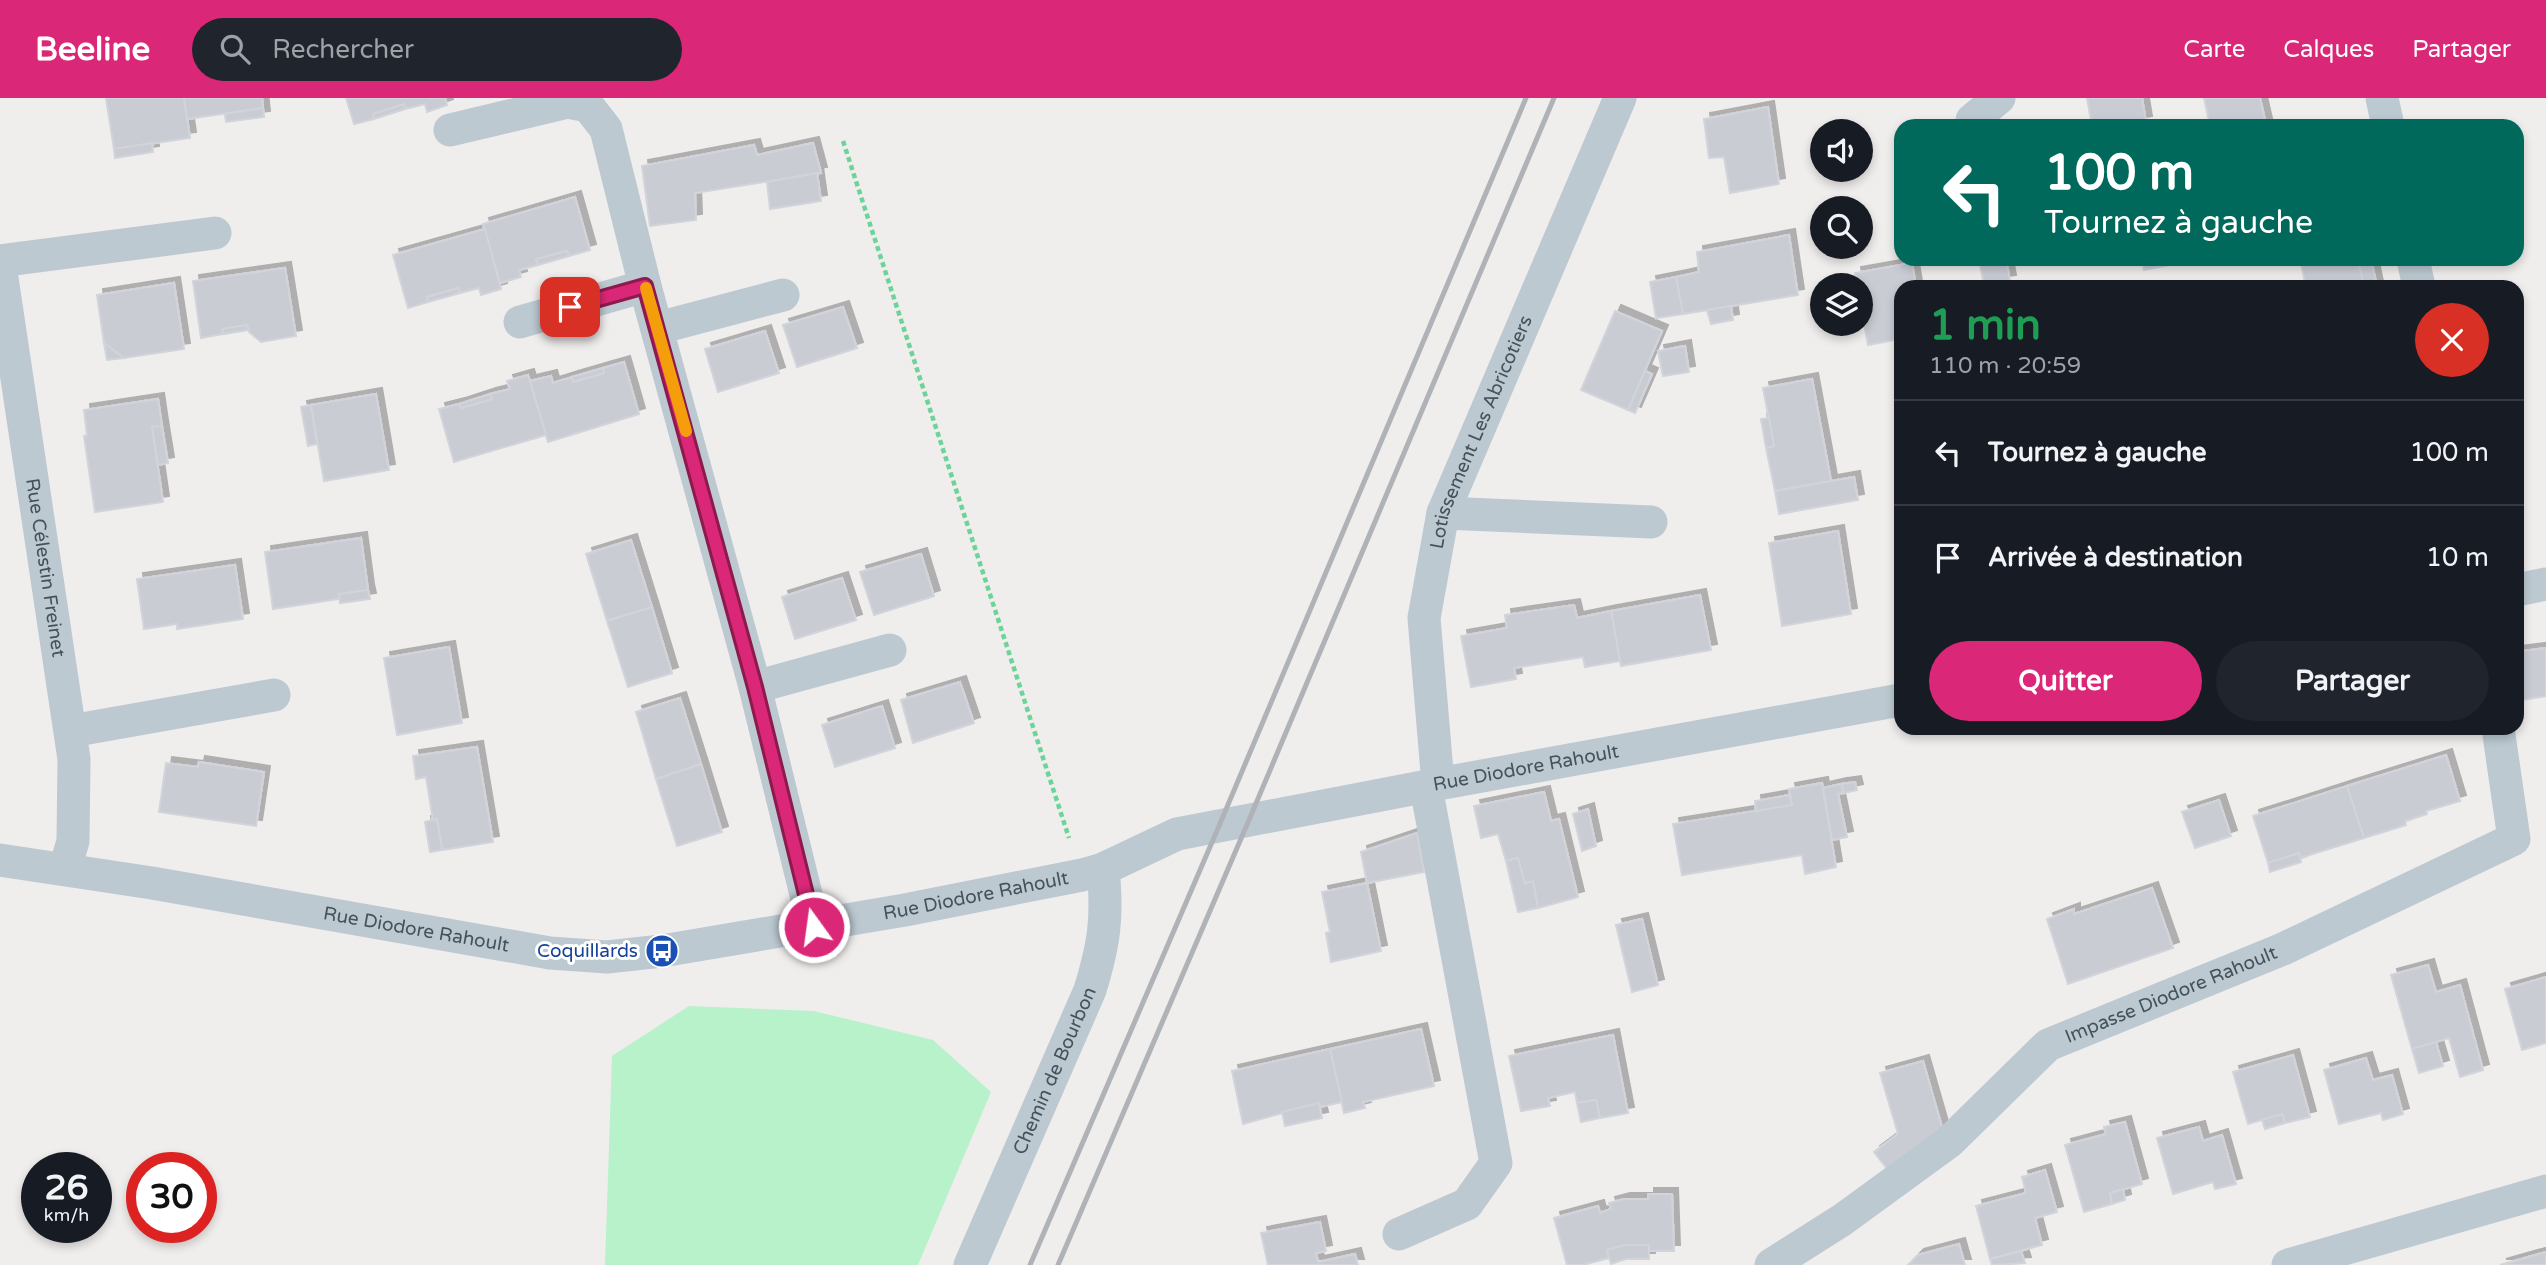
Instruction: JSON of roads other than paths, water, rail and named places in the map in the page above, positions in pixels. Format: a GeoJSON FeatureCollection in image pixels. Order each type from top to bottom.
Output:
{"type":"FeatureCollection","features":[{"type":"Feature","properties":{"kind":"street","name":"Lotissement Les Abricotiers"},"geometry":{"type":"LineString","coordinates":[[1399,1234],[1467,1203],[1496,1163],[1432,785],[1424,618],[1443,513],[1620,98]]}},
{"type":"Feature","properties":{"kind":"street"},"geometry":{"type":"LineString","coordinates":[[1973,119],[1999,98]]}},
{"type":"Feature","properties":{"kind":"street"},"geometry":{"type":"LineString","coordinates":[[2382,98],[2386,119]]}},
{"type":"Feature","properties":{"kind":"street"},"geometry":{"type":"LineString","coordinates":[[450,130],[568,102],[588,106],[606,129],[645,286],[755,687],[814,927]]}},
{"type":"Feature","properties":{"kind":"street"},"geometry":{"type":"LineString","coordinates":[[0,263],[215,233]]}},
{"type":"Feature","properties":{"kind":"street","name":"Rue Célestin Freinet"},"geometry":{"type":"LineString","coordinates":[[0,263],[71,731],[74,759],[74,825],[73,841],[65,869]]}},
{"type":"Feature","properties":{"kind":"street"},"geometry":{"type":"LineString","coordinates":[[520,322],[645,286]]}},
{"type":"Feature","properties":{"kind":"street"},"geometry":{"type":"LineString","coordinates":[[658,328],[783,295]]}},
{"type":"Feature","properties":{"kind":"street"},"geometry":{"type":"LineString","coordinates":[[1443,513],[1651,522]]}},
{"type":"Feature","properties":{"kind":"street"},"geometry":{"type":"LineString","coordinates":[[2524,588],[2546,584]]}},
{"type":"Feature","properties":{"kind":"street"},"geometry":{"type":"LineString","coordinates":[[755,687],[890,650]]}},
{"type":"Feature","properties":{"kind":"street"},"geometry":{"type":"LineString","coordinates":[[71,731],[274,695]]}},
{"type":"Feature","properties":{"kind":"street","name":"Rue Diodore Rahoult"},"geometry":{"type":"LineString","coordinates":[[0,860],[562,954],[607,957],[814,927],[1092,872],[1177,834],[1894,702]]}},
{"type":"Feature","properties":{"kind":"street","name":"Impasse Diodore Rahoult"},"geometry":{"type":"LineString","coordinates":[[1771,1265],[1842,1220],[1949,1142],[2048,1045],[2283,949],[2514,839],[2499,735]]}},
{"type":"Feature","properties":{"kind":"street","name":"Chemin de Bourbon"},"geometry":{"type":"LineString","coordinates":[[970,1265],[1090,990],[1102,948],[1107,904],[1092,872]]}},
{"type":"Feature","properties":{"kind":"street"},"geometry":{"type":"LineString","coordinates":[[2288,1265],[2546,1191]]}},
{"type":"Feature","properties":{"kind":"railway"},"geometry":{"type":"LineString","coordinates":[[1030,1265],[1219,826],[1526,98]]}},
{"type":"Feature","properties":{"kind":"railway"},"geometry":{"type":"LineString","coordinates":[[1058,1265],[1554,98]]}},
{"type":"Feature","properties":{"kind":"place","name":"Coquillards"},"geometry":{"type":"Point","coordinates":[662,951]}}]}
